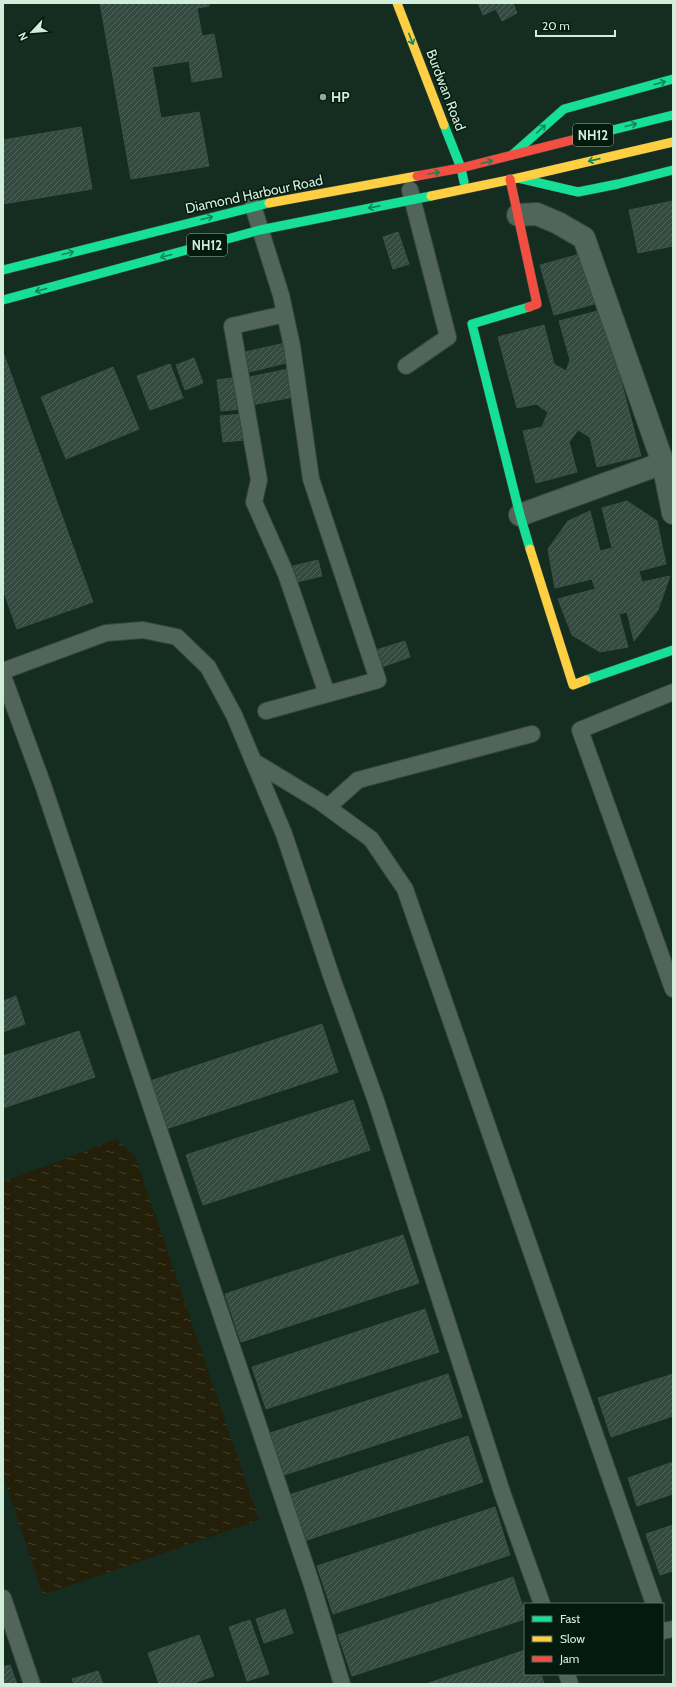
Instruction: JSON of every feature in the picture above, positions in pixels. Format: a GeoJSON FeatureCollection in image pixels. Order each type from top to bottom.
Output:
{"type":"FeatureCollection","features":[{"type":"Feature","properties":{"kind":"main road","name":"Burdwan Road"},"geometry":{"type":"LineString","coordinates":[[397,3],[461,168],[466,189]]}},
{"type":"Feature","properties":{"kind":"main road"},"geometry":{"type":"LineString","coordinates":[[512,155],[564,109],[673,79]]}},
{"type":"Feature","properties":{"kind":"main road","name":"NH12"},"geometry":{"type":"LineString","coordinates":[[512,155],[673,114]]}},
{"type":"Feature","properties":{"kind":"main road","name":"NH12"},"geometry":{"type":"LineString","coordinates":[[3,300],[260,230],[514,179],[673,142]]}},
{"type":"Feature","properties":{"kind":"main road","name":"Diamond Harbour Road"},"geometry":{"type":"LineString","coordinates":[[3,270],[252,206],[461,168],[512,155]]}},
{"type":"Feature","properties":{"kind":"main road"},"geometry":{"type":"LineString","coordinates":[[673,170],[618,184],[578,192],[514,179],[518,215],[537,304],[472,324],[520,515],[573,685],[673,650]]}},
{"type":"Feature","properties":{"kind":"street"},"geometry":{"type":"LineString","coordinates":[[518,215],[537,214],[584,238],[663,463],[673,513]]}},
{"type":"Feature","properties":{"kind":"street"},"geometry":{"type":"LineString","coordinates":[[520,515],[663,463]]}},
{"type":"Feature","properties":{"kind":"lane"},"geometry":{"type":"LineString","coordinates":[[406,366],[448,337],[407,177]]}},
{"type":"Feature","properties":{"kind":"lane"},"geometry":{"type":"LineString","coordinates":[[252,206],[281,295],[292,346],[311,479],[378,680],[266,711]]}},
{"type":"Feature","properties":{"kind":"lane"},"geometry":{"type":"LineString","coordinates":[[285,314],[232,326],[259,480],[254,502],[286,574],[327,694]]}},
{"type":"Feature","properties":{"kind":"lane"},"geometry":{"type":"LineString","coordinates":[[3,670],[106,633],[143,630],[177,637],[208,667],[234,715],[284,834],[332,978],[376,1101],[503,1495],[542,1603]]}},
{"type":"Feature","properties":{"kind":"lane"},"geometry":{"type":"LineString","coordinates":[[3,676],[46,793],[312,1585],[342,1684]]}},
{"type":"Feature","properties":{"kind":"lane"},"geometry":{"type":"LineString","coordinates":[[673,692],[580,730],[673,990]]}},
{"type":"Feature","properties":{"kind":"lane"},"geometry":{"type":"LineString","coordinates":[[328,807],[358,780],[532,734]]}},
{"type":"Feature","properties":{"kind":"lane"},"geometry":{"type":"LineString","coordinates":[[253,762],[328,807],[371,839],[405,889],[654,1603]]}},
{"type":"Feature","properties":{"kind":"lane"},"geometry":{"type":"LineString","coordinates":[[3,1598],[32,1684]]}},
{"type":"Feature","properties":{"kind":"water"},"geometry":{"type":"Polygon","coordinates":[[[116,1139],[135,1156],[259,1520],[43,1595],[3,1475],[3,1182],[116,1139]]]}},
{"type":"Feature","properties":{"kind":"building"},"geometry":{"type":"Polygon","coordinates":[[[100,3],[209,3],[209,6],[197,8],[202,36],[214,34],[222,77],[192,82],[189,61],[152,67],[161,118],[199,112],[209,166],[131,179],[100,3]]]}},
{"type":"Feature","properties":{"kind":"building"},"geometry":{"type":"Polygon","coordinates":[[[478,3],[513,3],[517,13],[502,21],[496,9],[483,15],[478,3]]]}},
{"type":"Feature","properties":{"kind":"building"},"geometry":{"type":"Polygon","coordinates":[[[81,127],[92,189],[3,204],[3,140],[81,127]]]}},
{"type":"Feature","properties":{"kind":"building"},"geometry":{"type":"Polygon","coordinates":[[[673,201],[673,246],[638,253],[629,210],[673,201]]]}},
{"type":"Feature","properties":{"kind":"building"},"geometry":{"type":"Polygon","coordinates":[[[398,232],[409,264],[393,269],[383,237],[398,232]]]}},
{"type":"Feature","properties":{"kind":"building"},"geometry":{"type":"Polygon","coordinates":[[[588,252],[601,302],[554,315],[540,265],[588,252]]]}},
{"type":"Feature","properties":{"kind":"building"},"geometry":{"type":"Polygon","coordinates":[[[602,310],[641,456],[597,467],[590,437],[578,430],[569,442],[577,472],[536,483],[523,431],[542,427],[548,412],[536,404],[517,408],[498,337],[544,325],[554,364],[566,371],[570,360],[559,321],[602,310]]]}},
{"type":"Feature","properties":{"kind":"building"},"geometry":{"type":"Polygon","coordinates":[[[285,343],[290,362],[245,373],[241,353],[285,343]]]}},
{"type":"Feature","properties":{"kind":"building"},"geometry":{"type":"Polygon","coordinates":[[[3,352],[93,602],[17,629],[3,590],[3,352]]]}},
{"type":"Feature","properties":{"kind":"building"},"geometry":{"type":"Polygon","coordinates":[[[194,358],[203,383],[185,390],[176,365],[194,358]]]}},
{"type":"Feature","properties":{"kind":"building"},"geometry":{"type":"Polygon","coordinates":[[[170,364],[183,398],[150,410],[137,376],[170,364]]]}},
{"type":"Feature","properties":{"kind":"building"},"geometry":{"type":"Polygon","coordinates":[[[113,367],[139,429],[66,459],[41,397],[113,367]]]}},
{"type":"Feature","properties":{"kind":"building"},"geometry":{"type":"Polygon","coordinates":[[[293,368],[299,396],[251,405],[245,378],[293,368]]]}},
{"type":"Feature","properties":{"kind":"building"},"geometry":{"type":"Polygon","coordinates":[[[239,377],[242,409],[221,411],[217,380],[239,377]]]}},
{"type":"Feature","properties":{"kind":"building"},"geometry":{"type":"Polygon","coordinates":[[[242,414],[245,440],[223,442],[220,416],[242,414]]]}},
{"type":"Feature","properties":{"kind":"building"},"geometry":{"type":"Polygon","coordinates":[[[627,501],[657,521],[666,564],[639,571],[642,582],[670,576],[658,610],[634,641],[627,612],[619,614],[628,647],[600,652],[572,635],[558,599],[595,589],[592,579],[555,588],[548,549],[568,521],[590,511],[600,551],[612,548],[602,508],[627,501]]]}},
{"type":"Feature","properties":{"kind":"building"},"geometry":{"type":"Polygon","coordinates":[[[318,560],[322,576],[297,582],[293,566],[318,560]]]}},
{"type":"Feature","properties":{"kind":"building"},"geometry":{"type":"Polygon","coordinates":[[[405,641],[410,657],[379,668],[373,651],[405,641]]]}},
{"type":"Feature","properties":{"kind":"building"},"geometry":{"type":"Polygon","coordinates":[[[16,996],[25,1024],[3,1032],[3,1001],[16,996]]]}},
{"type":"Feature","properties":{"kind":"building"},"geometry":{"type":"Polygon","coordinates":[[[322,1024],[338,1072],[166,1129],[150,1081],[322,1024]]]}},
{"type":"Feature","properties":{"kind":"building"},"geometry":{"type":"Polygon","coordinates":[[[79,1031],[95,1077],[3,1108],[3,1056],[79,1031]]]}},
{"type":"Feature","properties":{"kind":"building"},"geometry":{"type":"Polygon","coordinates":[[[353,1100],[370,1150],[203,1205],[186,1155],[353,1100]]]}},
{"type":"Feature","properties":{"kind":"building"},"geometry":{"type":"Polygon","coordinates":[[[403,1235],[419,1283],[241,1342],[225,1294],[403,1235]]]}},
{"type":"Feature","properties":{"kind":"building"},"geometry":{"type":"Polygon","coordinates":[[[425,1309],[439,1352],[266,1409],[252,1367],[425,1309]]]}},
{"type":"Feature","properties":{"kind":"building"},"geometry":{"type":"Polygon","coordinates":[[[448,1374],[462,1417],[284,1475],[270,1433],[448,1374]]]}},
{"type":"Feature","properties":{"kind":"building"},"geometry":{"type":"Polygon","coordinates":[[[673,1374],[673,1416],[611,1437],[598,1398],[673,1374]]]}},
{"type":"Feature","properties":{"kind":"building"},"geometry":{"type":"Polygon","coordinates":[[[468,1436],[483,1482],[301,1542],[286,1496],[468,1436]]]}},
{"type":"Feature","properties":{"kind":"building"},"geometry":{"type":"Polygon","coordinates":[[[673,1462],[673,1494],[637,1506],[628,1478],[673,1462]]]}},
{"type":"Feature","properties":{"kind":"building"},"geometry":{"type":"Polygon","coordinates":[[[495,1507],[510,1555],[333,1614],[317,1566],[495,1507]]]}},
{"type":"Feature","properties":{"kind":"building"},"geometry":{"type":"Polygon","coordinates":[[[673,1525],[673,1571],[660,1575],[646,1534],[673,1525]]]}},
{"type":"Feature","properties":{"kind":"building"},"geometry":{"type":"Polygon","coordinates":[[[513,1577],[524,1610],[524,1619],[352,1676],[338,1635],[513,1577]]]}},
{"type":"Feature","properties":{"kind":"building"},"geometry":{"type":"Polygon","coordinates":[[[285,1609],[293,1633],[264,1643],[256,1619],[285,1609]]]}},
{"type":"Feature","properties":{"kind":"building"},"geometry":{"type":"Polygon","coordinates":[[[250,1620],[269,1674],[247,1681],[229,1627],[250,1620]]]}},
{"type":"Feature","properties":{"kind":"building"},"geometry":{"type":"Polygon","coordinates":[[[199,1635],[214,1676],[196,1682],[196,1684],[159,1684],[148,1653],[199,1635]]]}},
{"type":"Feature","properties":{"kind":"building"},"geometry":{"type":"Polygon","coordinates":[[[524,1650],[524,1675],[541,1675],[544,1684],[426,1684],[524,1650]]]}},
{"type":"Feature","properties":{"kind":"building"},"geometry":{"type":"Polygon","coordinates":[[[10,1665],[17,1684],[3,1684],[3,1667],[10,1665]]]}},
{"type":"Feature","properties":{"kind":"building"},"geometry":{"type":"Polygon","coordinates":[[[98,1671],[103,1684],[74,1684],[72,1679],[98,1671]]]}},
{"type":"Feature","properties":{"kind":"traffic: fast"},"geometry":{"type":"LineString","coordinates":[[512,155],[564,109],[673,79]]}},
{"type":"Feature","properties":{"kind":"traffic: fast"},"geometry":{"type":"LineString","coordinates":[[592,135],[673,115]]}},
{"type":"Feature","properties":{"kind":"traffic: fast"},"geometry":{"type":"LineString","coordinates":[[444,125],[461,168],[464,182]]}},
{"type":"Feature","properties":{"kind":"traffic: fast"},"geometry":{"type":"LineString","coordinates":[[518,178],[578,192],[618,184],[673,170]]}},
{"type":"Feature","properties":{"kind":"traffic: fast"},"geometry":{"type":"LineString","coordinates":[[3,300],[260,230],[431,196]]}},
{"type":"Feature","properties":{"kind":"traffic: fast"},"geometry":{"type":"LineString","coordinates":[[3,270],[269,203]]}},
{"type":"Feature","properties":{"kind":"traffic: fast"},"geometry":{"type":"LineString","coordinates":[[529,307],[472,324],[530,549]]}},
{"type":"Feature","properties":{"kind":"traffic: fast"},"geometry":{"type":"LineString","coordinates":[[586,680],[673,650]]}},
{"type":"Feature","properties":{"kind":"traffic: slow"},"geometry":{"type":"LineString","coordinates":[[397,3],[444,125]]}},
{"type":"Feature","properties":{"kind":"traffic: slow"},"geometry":{"type":"LineString","coordinates":[[431,196],[518,178],[673,142]]}},
{"type":"Feature","properties":{"kind":"traffic: slow"},"geometry":{"type":"LineString","coordinates":[[269,203],[417,176]]}},
{"type":"Feature","properties":{"kind":"traffic: slow"},"geometry":{"type":"LineString","coordinates":[[530,549],[573,685],[586,680]]}},
{"type":"Feature","properties":{"kind":"traffic: jam"},"geometry":{"type":"LineString","coordinates":[[417,176],[461,168],[592,135]]}},
{"type":"Feature","properties":{"kind":"traffic: jam"},"geometry":{"type":"LineString","coordinates":[[510,179],[537,304],[529,307]]}},
{"type":"Feature","properties":{"kind":"place","name":"HP"},"geometry":{"type":"Point","coordinates":[323,97]}}]}
